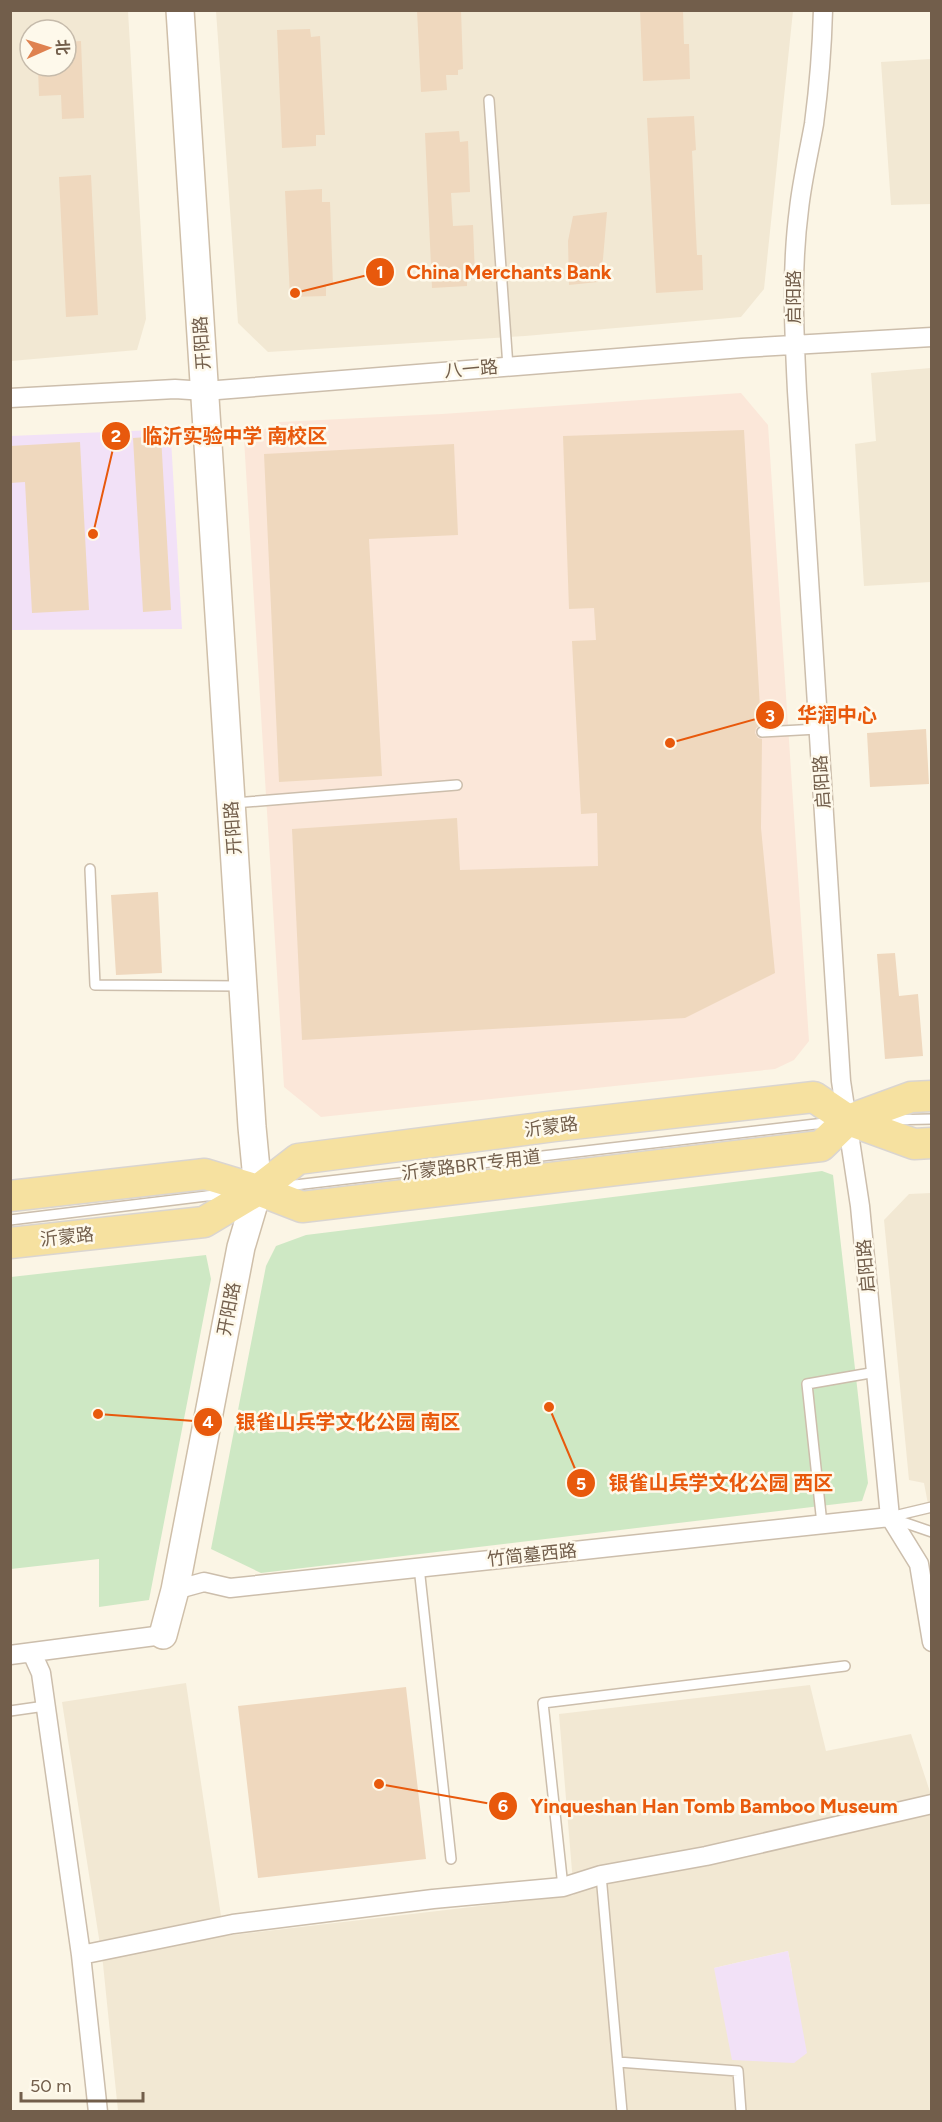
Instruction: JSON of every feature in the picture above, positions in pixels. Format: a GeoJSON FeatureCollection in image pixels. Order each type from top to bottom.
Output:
{"type":"FeatureCollection","features":[{"type":"Feature","properties":{"kind":"main road"},"geometry":{"type":"LineString","coordinates":[[10,1196],[205,1174],[258,1190],[302,1207],[821,1146],[848,1120],[911,1097],[932,1096]]}},
{"type":"Feature","properties":{"kind":"main road","name":"沂蒙路"},"geometry":{"type":"LineString","coordinates":[[10,1243],[204,1222],[258,1190],[298,1159],[555,1126],[814,1097],[848,1120],[914,1144],[932,1143]]}},
{"type":"Feature","properties":{"kind":"street","name":"开阳路"},"geometry":{"type":"LineString","coordinates":[[163,1635],[175,1590],[241,1247],[258,1190],[180,10]]}},
{"type":"Feature","properties":{"kind":"street","name":"启阳路"},"geometry":{"type":"LineString","coordinates":[[823,10],[822,56],[814,123],[799,208],[793,272],[795,345],[841,1081],[860,1206],[890,1517]]}},
{"type":"Feature","properties":{"kind":"street","name":"八一路"},"geometry":{"type":"LineString","coordinates":[[10,398],[175,389],[205,391],[795,345],[932,337]]}},
{"type":"Feature","properties":{"kind":"street","name":"竹简墓西路"},"geometry":{"type":"LineString","coordinates":[[175,1590],[204,1582],[230,1588],[890,1517]]}},
{"type":"Feature","properties":{"kind":"street"},"geometry":{"type":"LineString","coordinates":[[890,1517],[919,1564],[932,1642]]}},
{"type":"Feature","properties":{"kind":"street"},"geometry":{"type":"LineString","coordinates":[[10,1655],[163,1635]]}},
{"type":"Feature","properties":{"kind":"street"},"geometry":{"type":"LineString","coordinates":[[32,1653],[41,1673],[81,1955],[98,2112]]}},
{"type":"Feature","properties":{"kind":"street"},"geometry":{"type":"LineString","coordinates":[[81,1955],[232,1924],[433,1899],[563,1887],[601,1875],[705,1856],[932,1804]]}},
{"type":"Feature","properties":{"kind":"lane"},"geometry":{"type":"LineString","coordinates":[[489,100],[508,367]]}},
{"type":"Feature","properties":{"kind":"lane"},"geometry":{"type":"LineString","coordinates":[[762,732],[818,729]]}},
{"type":"Feature","properties":{"kind":"lane"},"geometry":{"type":"LineString","coordinates":[[231,803],[457,785]]}},
{"type":"Feature","properties":{"kind":"lane"},"geometry":{"type":"LineString","coordinates":[[90,869],[95,985],[243,986]]}},
{"type":"Feature","properties":{"kind":"lane"},"geometry":{"type":"LineString","coordinates":[[848,1120],[932,1119]]}},
{"type":"Feature","properties":{"kind":"lane"},"geometry":{"type":"LineString","coordinates":[[10,1220],[258,1190]]}},
{"type":"Feature","properties":{"kind":"lane"},"geometry":{"type":"LineString","coordinates":[[822,1524],[807,1384],[876,1372]]}},
{"type":"Feature","properties":{"kind":"lane"},"geometry":{"type":"LineString","coordinates":[[890,1517],[932,1508]]}},
{"type":"Feature","properties":{"kind":"lane"},"geometry":{"type":"LineString","coordinates":[[890,1517],[932,1532]]}},
{"type":"Feature","properties":{"kind":"lane"},"geometry":{"type":"LineString","coordinates":[[419,1567],[451,1859]]}},
{"type":"Feature","properties":{"kind":"lane"},"geometry":{"type":"LineString","coordinates":[[563,1887],[543,1703],[845,1666]]}},
{"type":"Feature","properties":{"kind":"lane"},"geometry":{"type":"LineString","coordinates":[[10,1711],[45,1706]]}},
{"type":"Feature","properties":{"kind":"lane"},"geometry":{"type":"LineString","coordinates":[[601,1875],[622,2112]]}},
{"type":"Feature","properties":{"kind":"lane"},"geometry":{"type":"LineString","coordinates":[[618,2062],[738,2071],[741,2112]]}},
{"type":"Feature","properties":{"kind":"shaded area"},"geometry":{"type":"Polygon","coordinates":[[[11,11],[128,11],[146,319],[137,350],[11,361],[11,11]]]}},
{"type":"Feature","properties":{"kind":"shaded area"},"geometry":{"type":"Polygon","coordinates":[[[216,11],[793,11],[764,289],[741,317],[525,336],[268,352],[238,323],[216,11]]]}},
{"type":"Feature","properties":{"kind":"shaded area"},"geometry":{"type":"Polygon","coordinates":[[[931,59],[931,204],[891,205],[881,62],[931,59]]]}},
{"type":"Feature","properties":{"kind":"shaded area"},"geometry":{"type":"Polygon","coordinates":[[[931,368],[931,582],[864,586],[855,444],[876,441],[871,373],[931,368]]]}},
{"type":"Feature","properties":{"kind":"shaded area"},"geometry":{"type":"Polygon","coordinates":[[[741,393],[768,425],[809,1041],[794,1060],[775,1069],[321,1117],[284,1087],[244,439],[280,422],[442,414],[741,393]]]}},
{"type":"Feature","properties":{"kind":"shaded area"},"geometry":{"type":"Polygon","coordinates":[[[156,430],[171,439],[182,629],[11,630],[10,436],[156,430]]]}},
{"type":"Feature","properties":{"kind":"shaded area"},"geometry":{"type":"Polygon","coordinates":[[[931,1193],[931,1520],[924,1483],[909,1480],[884,1220],[909,1194],[931,1193]]]}},
{"type":"Feature","properties":{"kind":"shaded area"},"geometry":{"type":"Polygon","coordinates":[[[186,1683],[224,1936],[574,1895],[559,1714],[810,1685],[826,1751],[911,1734],[931,1795],[931,2111],[118,2111],[103,1964],[62,1702],[186,1683]],[[788,1951],[714,1968],[792,1972],[788,1951]]]}},
{"type":"Feature","properties":{"kind":"shaded area"},"geometry":{"type":"Polygon","coordinates":[[[788,1951],[807,2053],[794,2063],[732,2060],[714,1968],[788,1951]]]}},
{"type":"Feature","properties":{"kind":"green space"},"geometry":{"type":"Polygon","coordinates":[[[822,1171],[833,1175],[868,1483],[862,1501],[261,1573],[211,1549],[266,1266],[276,1246],[306,1235],[822,1171]]]}},
{"type":"Feature","properties":{"kind":"green space"},"geometry":{"type":"Polygon","coordinates":[[[206,1255],[211,1279],[149,1600],[99,1607],[99,1559],[11,1569],[11,1277],[206,1255]]]}},
{"type":"Feature","properties":{"kind":"building"},"geometry":{"type":"Polygon","coordinates":[[[417,10],[461,10],[463,69],[458,70],[458,75],[446,75],[447,90],[421,92],[417,10]]]}},
{"type":"Feature","properties":{"kind":"building"},"geometry":{"type":"Polygon","coordinates":[[[640,10],[683,10],[684,44],[689,44],[690,79],[643,81],[640,10]]]}},
{"type":"Feature","properties":{"kind":"building"},"geometry":{"type":"Polygon","coordinates":[[[310,29],[311,37],[320,36],[325,135],[316,135],[316,146],[282,148],[277,30],[310,29]]]}},
{"type":"Feature","properties":{"kind":"building"},"geometry":{"type":"Polygon","coordinates":[[[78,41],[81,41],[84,118],[62,119],[61,95],[39,96],[38,78],[78,78],[78,41]]]}},
{"type":"Feature","properties":{"kind":"building"},"geometry":{"type":"Polygon","coordinates":[[[694,116],[696,150],[692,151],[697,255],[702,255],[703,290],[656,293],[647,118],[694,116]]]}},
{"type":"Feature","properties":{"kind":"building"},"geometry":{"type":"Polygon","coordinates":[[[459,131],[460,142],[468,141],[470,192],[451,193],[453,226],[473,225],[475,275],[467,275],[467,286],[432,288],[425,133],[459,131]]]}},
{"type":"Feature","properties":{"kind":"building"},"geometry":{"type":"Polygon","coordinates":[[[91,175],[98,315],[66,317],[59,177],[91,175]]]}},
{"type":"Feature","properties":{"kind":"building"},"geometry":{"type":"Polygon","coordinates":[[[322,189],[322,202],[330,202],[333,285],[326,285],[326,296],[290,297],[285,191],[322,189]]]}},
{"type":"Feature","properties":{"kind":"building"},"geometry":{"type":"Polygon","coordinates":[[[607,212],[603,259],[598,282],[569,285],[568,241],[573,216],[607,212]]]}},
{"type":"Feature","properties":{"kind":"building"},"geometry":{"type":"Polygon","coordinates":[[[744,430],[761,725],[756,728],[755,733],[758,738],[762,739],[761,828],[775,973],[685,1018],[302,1040],[292,829],[457,818],[460,870],[598,866],[597,813],[581,814],[572,641],[596,640],[594,608],[569,609],[563,436],[744,430]]]}},
{"type":"Feature","properties":{"kind":"building"},"geometry":{"type":"Polygon","coordinates":[[[161,436],[171,610],[143,612],[133,438],[161,436]]]}},
{"type":"Feature","properties":{"kind":"building"},"geometry":{"type":"Polygon","coordinates":[[[80,442],[89,610],[32,613],[25,482],[10,483],[10,446],[80,442]]]}},
{"type":"Feature","properties":{"kind":"building"},"geometry":{"type":"Polygon","coordinates":[[[454,444],[458,535],[369,539],[382,776],[279,782],[264,454],[454,444]]]}},
{"type":"Feature","properties":{"kind":"building"},"geometry":{"type":"Polygon","coordinates":[[[926,729],[929,784],[870,787],[867,733],[926,729]]]}},
{"type":"Feature","properties":{"kind":"building"},"geometry":{"type":"Polygon","coordinates":[[[158,892],[162,973],[116,975],[111,895],[158,892]]]}},
{"type":"Feature","properties":{"kind":"building"},"geometry":{"type":"Polygon","coordinates":[[[895,953],[899,996],[918,994],[923,1056],[885,1059],[877,954],[895,953]]]}},
{"type":"Feature","properties":{"kind":"building"},"geometry":{"type":"Polygon","coordinates":[[[406,1687],[426,1859],[258,1878],[238,1706],[406,1687]]]}},
{"type":"Feature","properties":{"kind":"place","name":"China Merchants Bank"},"geometry":{"type":"Point","coordinates":[295,293]}},
{"type":"Feature","properties":{"kind":"place","name":"临沂实验中学 南校区"},"geometry":{"type":"Point","coordinates":[93,534]}},
{"type":"Feature","properties":{"kind":"place","name":"华润中心"},"geometry":{"type":"Point","coordinates":[670,743]}},
{"type":"Feature","properties":{"kind":"place","name":"银雀山兵学文化公园 西区"},"geometry":{"type":"Point","coordinates":[549,1407]}},
{"type":"Feature","properties":{"kind":"place","name":"银雀山兵学文化公园 南区"},"geometry":{"type":"Point","coordinates":[98,1414]}},
{"type":"Feature","properties":{"kind":"place","name":"Yinqueshan Han Tomb Bamboo Museum"},"geometry":{"type":"Point","coordinates":[379,1784]}}]}
